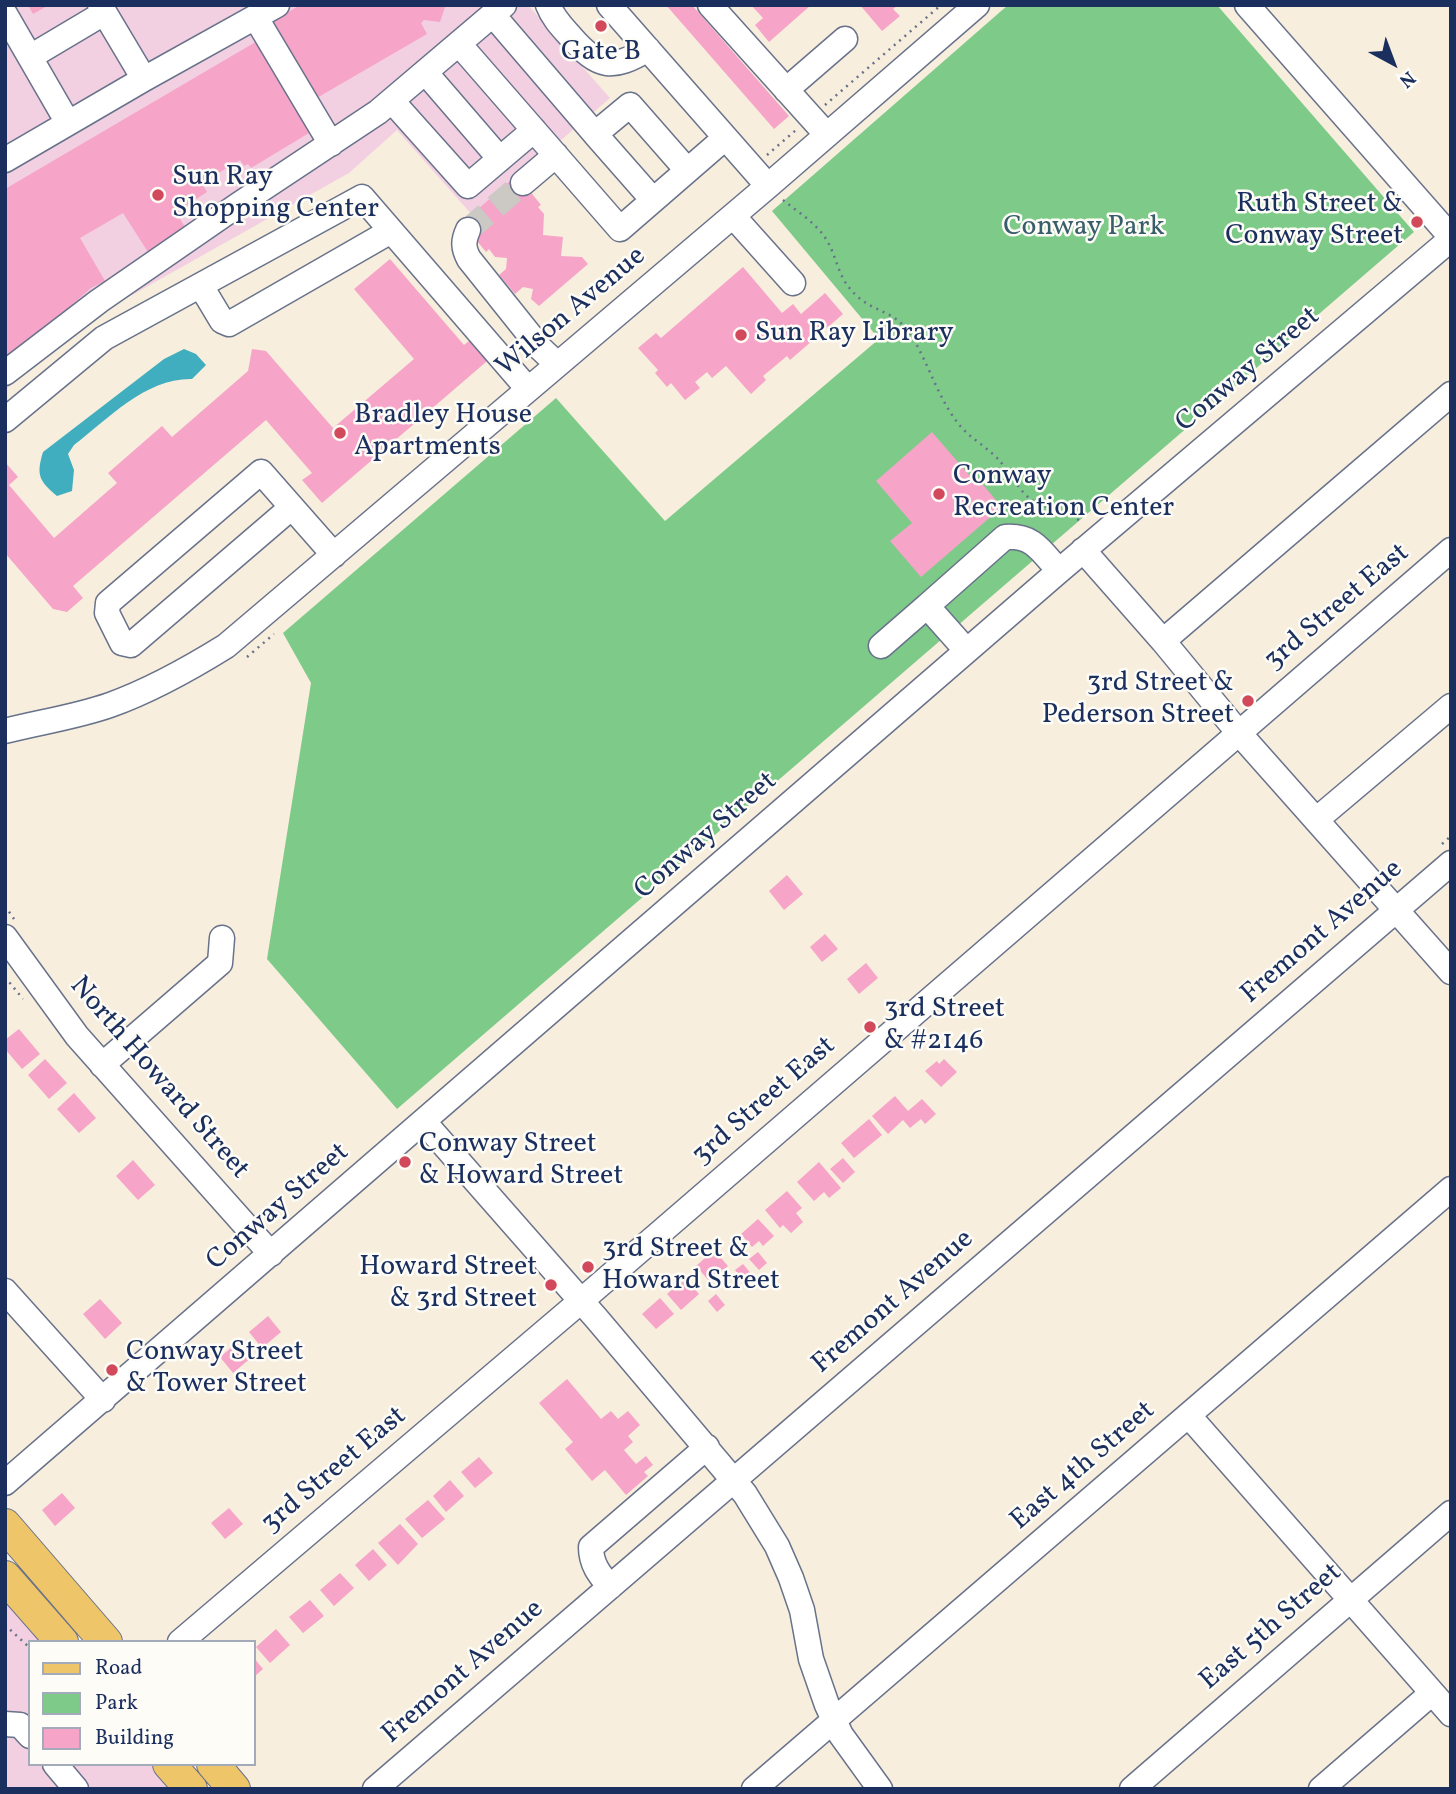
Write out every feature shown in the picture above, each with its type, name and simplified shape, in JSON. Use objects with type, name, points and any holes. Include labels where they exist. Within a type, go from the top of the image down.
[{"type":"main road","points":[[5,1525],[104,1640]]},
{"type":"main road","points":[[5,1577],[60,1640]]},
{"type":"main road","points":[[5,1608],[52,1640]]},
{"type":"main road","points":[[171,1766],[191,1789]]},
{"type":"main road","points":[[215,1766],[234,1789]]},
{"type":"street","points":[[548,5],[555,19],[593,60],[602,63],[623,62],[648,49]]},
{"type":"street","points":[[609,5],[768,186]]},
{"type":"street","points":[[710,5],[819,126]]},
{"type":"street","name":"Wilson Avenue","points":[[5,731],[110,705],[149,690],[226,646],[768,186],[819,126],[977,5]]},
{"type":"street","points":[[1247,5],[1451,238]]},
{"type":"street","points":[[30,57],[102,9],[144,79]]},
{"type":"street","points":[[5,373],[110,294],[392,101],[498,10],[595,134],[653,200]]},
{"type":"street","points":[[5,160],[266,11],[331,144]]},
{"type":"street","points":[[5,14],[68,123]]},
{"type":"street","points":[[786,90],[845,39]]},
{"type":"street","points":[[458,44],[620,229],[725,138]]},
{"type":"street","points":[[425,72],[500,159]]},
{"type":"street","points":[[392,101],[468,186],[534,130]]},
{"type":"street","points":[[595,134],[630,105],[687,170]]},
{"type":"street","points":[[523,183],[556,155]]},
{"type":"street","points":[[5,420],[104,338],[362,197],[528,389]]},
{"type":"street","points":[[733,216],[793,284]]},
{"type":"street","points":[[468,230],[464,239],[464,250],[469,259],[541,349],[557,364]]},
{"type":"street","points":[[201,285],[222,321],[229,324],[391,231]]},
{"type":"street","name":"Conway Street","points":[[5,1483],[966,650],[1451,238]]},
{"type":"street","points":[[1163,641],[1451,394]]},
{"type":"street","points":[[292,507],[131,645],[122,643],[107,613],[108,603],[261,472],[292,507],[334,555]]},
{"type":"street","points":[[881,646],[1005,537],[1021,536],[1033,542],[1059,570]]},
{"type":"street","points":[[1083,550],[1238,732],[1451,972]]},
{"type":"street","name":"3rd Street East","points":[[182,1640],[581,1301],[1451,550]]},
{"type":"street","points":[[927,606],[966,650]]},
{"type":"street","points":[[1317,820],[1451,706]]},
{"type":"street","name":"Fremont Avenue","points":[[375,1789],[1451,863]]},
{"type":"street","name":"North Howard Street","points":[[5,937],[76,1036],[271,1254]]},
{"type":"street","points":[[102,1065],[220,963],[222,938]]},
{"type":"street","points":[[424,1122],[707,1447],[734,1479],[758,1514],[791,1578],[802,1610],[811,1659],[833,1720],[880,1789]]},
{"type":"street","name":"East 4th Street","points":[[754,1789],[1451,1189]]},
{"type":"street","points":[[5,1291],[103,1400]]},
{"type":"street","points":[[1189,1416],[1451,1714]]},
{"type":"street","points":[[610,1587],[597,1571],[591,1556],[591,1546],[707,1447]]},
{"type":"street","name":"East 5th Street","points":[[1132,1789],[1451,1513]]},
{"type":"street","points":[[1321,1789],[1432,1693]]},
{"type":"street","points":[[5,1724],[20,1725],[28,1734]]},
{"type":"street","points":[[57,1766],[76,1789]]},
{"type":"path","points":[[765,158],[819,126],[941,5]]},
{"type":"path","points":[[768,186],[818,228],[828,241],[846,285],[859,298],[895,317],[909,333],[947,410],[964,430],[998,459],[1030,499],[1073,515],[1081,523]]},
{"type":"path","points":[[5,1625],[28,1646]]},
{"type":"shaded area","name":"Sun Ray Shopping Center","points":[[5,5],[528,5],[610,98],[473,216],[397,130],[349,173],[100,313],[5,390]]},
{"type":"shaded area","points":[[5,1595],[44,1640],[28,1640],[28,1766],[156,1766],[175,1789],[5,1789]]},
{"type":"green space","name":"Conway Park","points":[[1008,5],[1217,5],[1414,232],[397,1109],[267,959],[311,683],[283,633],[556,398],[665,521],[879,339],[772,211]]},
{"type":"water","points":[[184,349],[196,354],[206,365],[192,379],[175,380],[144,392],[101,423],[74,445],[68,454],[74,470],[72,491],[57,496],[51,491],[41,477],[43,452],[164,359]]},
{"type":"building","points":[[28,5],[49,5],[33,14]]},
{"type":"building","points":[[300,5],[445,7],[440,22],[424,20],[421,23],[427,34],[315,99],[270,23]]},
{"type":"building","points":[[666,5],[692,5],[789,116],[774,129]]},
{"type":"building","points":[[751,5],[811,5],[769,42],[755,25],[763,18]]},
{"type":"building","points":[[860,5],[898,5],[893,9],[900,16],[882,31]]},
{"type":"building","points":[[259,40],[314,130],[251,168],[248,164],[244,166],[240,160],[202,183],[207,192],[176,212],[186,229],[148,252],[123,213],[80,238],[105,281],[91,288],[66,310],[69,319],[59,327],[53,320],[5,357],[5,189]]},
{"type":"building","points":[[517,175],[541,205],[538,207],[544,214],[543,235],[563,237],[561,256],[582,257],[588,264],[539,306],[531,299],[533,289],[523,287],[515,294],[499,275],[506,269],[507,258],[495,257],[489,249],[486,252],[462,223]]},
{"type":"building","name":"Bradley House Apartments","points":[[390,259],[464,345],[475,336],[493,356],[322,503],[302,480],[312,473],[266,420],[73,586],[83,598],[67,612],[53,609],[5,553],[5,462],[18,477],[9,485],[54,538],[117,483],[108,473],[162,426],[172,437],[248,371],[252,349],[266,351],[333,428],[414,359],[354,289]]},
{"type":"building","name":"Sun Ray Library","points":[[743,267],[782,313],[793,304],[801,314],[825,293],[843,314],[790,360],[787,356],[763,376],[766,380],[751,394],[726,366],[712,378],[707,372],[695,382],[700,388],[685,400],[671,383],[667,387],[655,373],[658,370],[638,348],[656,333],[661,338]]},
{"type":"building","name":"Conway Recreation Center","points":[[932,432],[969,475],[972,472],[1002,507],[921,577],[890,541],[912,523],[876,481]]},
{"type":"building","points":[[787,875],[803,894],[784,910],[769,891]]},
{"type":"building","points":[[825,934],[838,949],[822,962],[810,947]]},
{"type":"building","points":[[866,963],[878,978],[859,994],[847,979]]},
{"type":"building","points":[[19,1029],[40,1054],[22,1069],[5,1049],[5,1040]]},
{"type":"building","points":[[45,1059],[67,1083],[49,1099],[28,1075]]},
{"type":"building","points":[[944,1059],[957,1072],[941,1087],[925,1071]]},
{"type":"building","points":[[74,1093],[96,1118],[79,1133],[57,1109]]},
{"type":"building","points":[[895,1096],[908,1111],[922,1099],[936,1114],[925,1124],[921,1119],[910,1128],[903,1120],[888,1134],[872,1116]]},
{"type":"building","points":[[869,1119],[882,1135],[854,1158],[841,1143]]},
{"type":"building","points":[[843,1158],[855,1172],[843,1183],[830,1169]]},
{"type":"building","points":[[133,1160],[155,1185],[138,1200],[116,1176]]},
{"type":"building","points":[[819,1162],[841,1188],[829,1198],[824,1192],[814,1201],[797,1182]]},
{"type":"building","points":[[787,1191],[802,1208],[796,1213],[803,1222],[791,1233],[783,1225],[780,1228],[765,1210]]},
{"type":"building","points":[[758,1219],[774,1236],[763,1246],[759,1241],[752,1247],[741,1234]]},
{"type":"building","points":[[714,1250],[728,1266],[710,1282],[696,1266]]},
{"type":"building","points":[[758,1252],[767,1263],[759,1270],[749,1259]]},
{"type":"building","points":[[743,1264],[752,1275],[744,1282],[735,1270]]},
{"type":"building","points":[[685,1278],[699,1294],[681,1310],[667,1294]]},
{"type":"building","points":[[716,1294],[725,1305],[717,1312],[708,1301]]},
{"type":"building","points":[[660,1298],[674,1314],[656,1329],[642,1314]]},
{"type":"building","points":[[100,1299],[122,1323],[105,1339],[83,1314]]},
{"type":"building","points":[[268,1316],[281,1332],[262,1348],[249,1332]]},
{"type":"building","points":[[239,1341],[252,1357],[233,1373],[220,1357]]},
{"type":"building","points":[[567,1379],[601,1419],[611,1411],[618,1419],[628,1411],[640,1425],[628,1436],[633,1442],[624,1450],[636,1464],[646,1456],[653,1465],[644,1472],[648,1476],[626,1495],[605,1470],[592,1481],[565,1449],[573,1442],[539,1403]]},
{"type":"building","points":[[479,1457],[493,1473],[475,1488],[461,1472]]},
{"type":"building","points":[[450,1480],[464,1496],[446,1512],[433,1496]]},
{"type":"building","points":[[62,1493],[75,1508],[55,1526],[42,1510]]},
{"type":"building","points":[[428,1500],[445,1519],[422,1538],[405,1519]]},
{"type":"building","points":[[229,1508],[243,1524],[225,1539],[211,1523]]},
{"type":"building","points":[[400,1524],[418,1544],[398,1565],[378,1543]]},
{"type":"building","points":[[373,1549],[387,1565],[369,1581],[355,1565]]},
{"type":"building","points":[[340,1573],[354,1588],[334,1606],[320,1590]]},
{"type":"building","points":[[310,1600],[324,1616],[303,1633],[289,1617]]},
{"type":"building","points":[[276,1629],[290,1645],[270,1663],[256,1647]]},
{"type":"building","points":[[256,1660],[263,1669],[256,1675]]},
{"type":"tunnel","points":[[468,230],[523,183]]},
{"type":"place","name":"Gate B","points":[[601,26]]},
{"type":"place","name":"Sun Ray Shopping Center","points":[[158,195]]},
{"type":"place","name":"Ruth Street & Conway Street","points":[[1417,222]]},
{"type":"place","name":"Sun Ray Library","points":[[741,335]]},
{"type":"place","name":"Bradley House Apartments","points":[[340,433]]},
{"type":"place","name":"Conway Recreation Center","points":[[939,494]]},
{"type":"place","name":"3rd Street & Pederson Street","points":[[1248,701]]},
{"type":"place","name":"3rd Street & #2146","points":[[870,1027]]},
{"type":"place","name":"Conway Street & Howard Street","points":[[405,1162]]},
{"type":"place","name":"3rd Street & Howard Street","points":[[588,1267]]},
{"type":"place","name":"Howard Street & 3rd Street","points":[[551,1285]]},
{"type":"place","name":"Conway Street & Tower Street","points":[[112,1370]]}]
